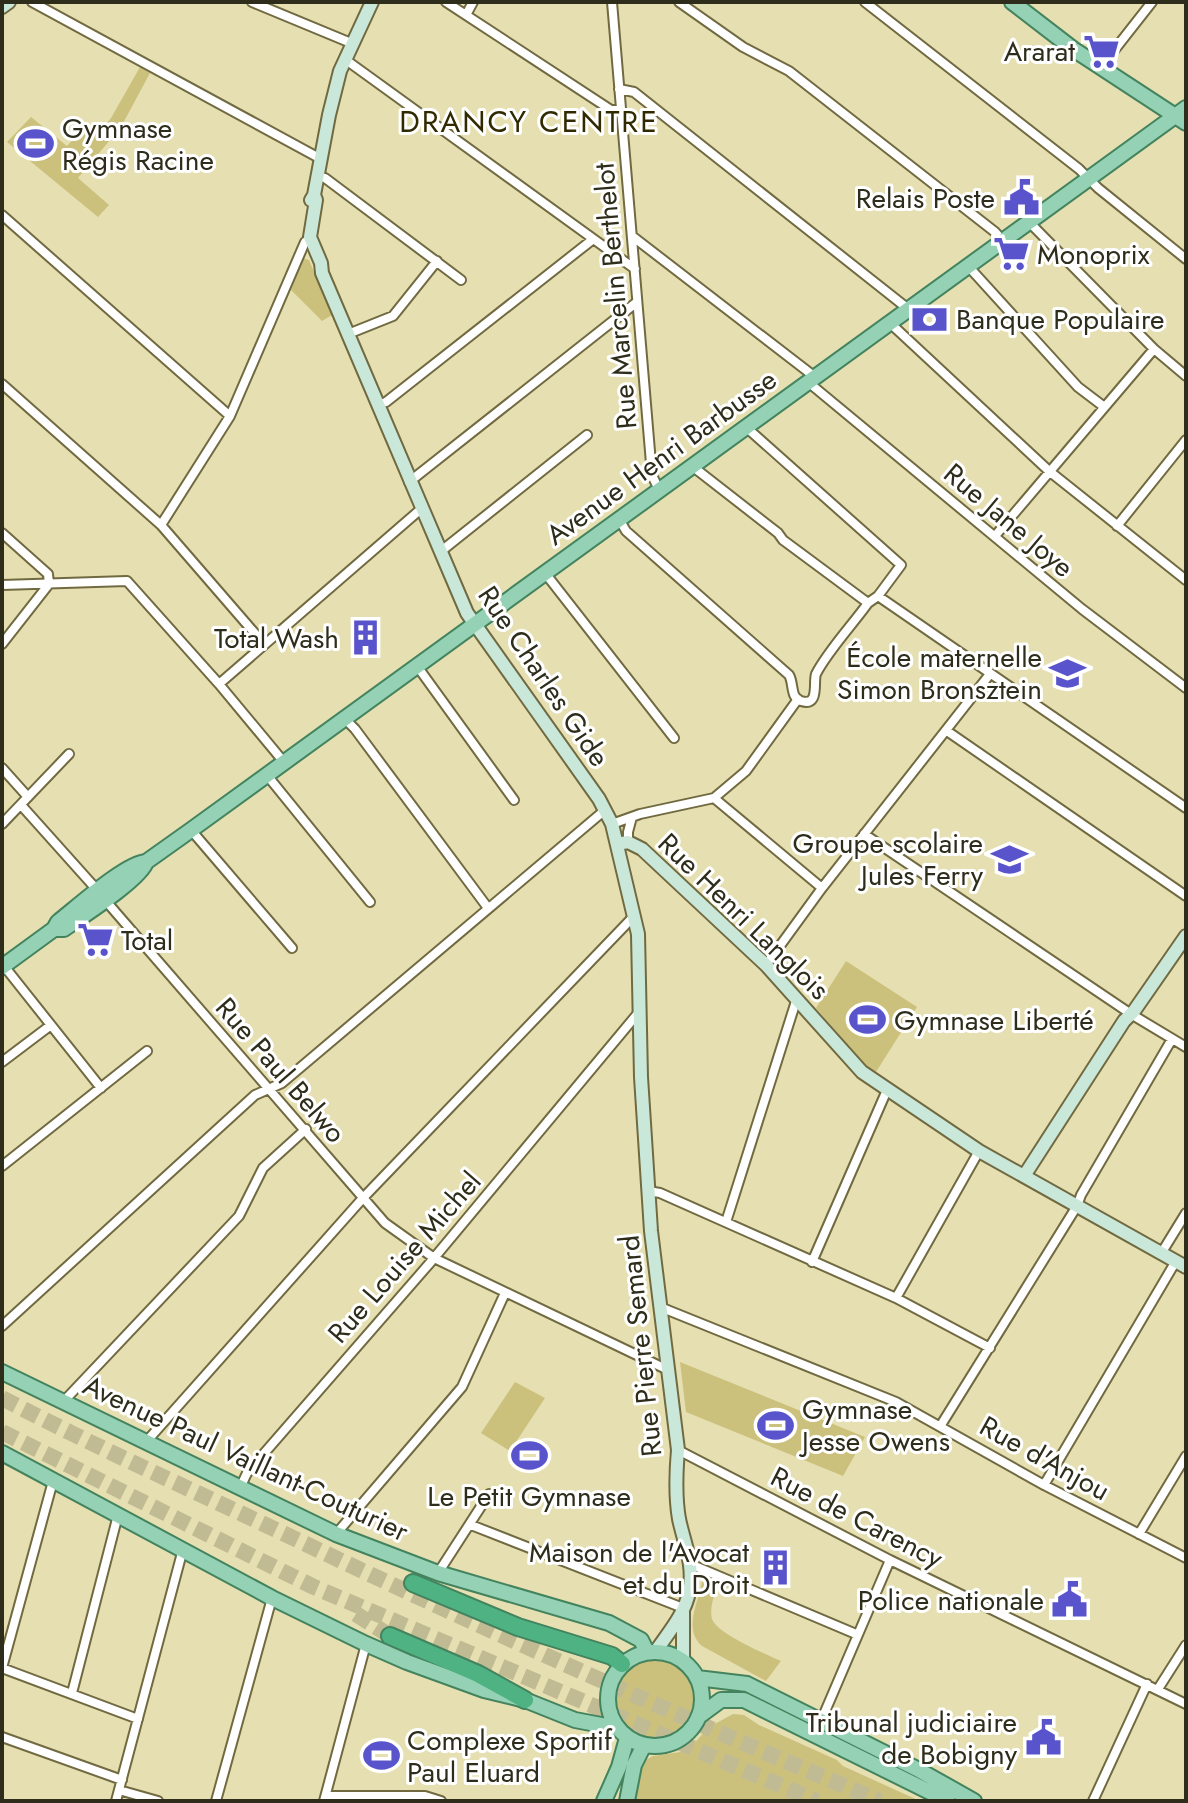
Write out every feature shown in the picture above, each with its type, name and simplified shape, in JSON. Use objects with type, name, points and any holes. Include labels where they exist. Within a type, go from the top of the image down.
[{"type":"highway","points":[[413,1583],[518,1627],[612,1656],[622,1664]]},
{"type":"highway","points":[[390,1636],[478,1674],[525,1700]]},
{"type":"main road","points":[[1012,2],[1046,30],[1150,100],[1183,115]]},
{"type":"main road","name":"Avenue Henri Barbusse","points":[[3,967],[54,929],[58,922],[101,895],[137,863],[146,862],[191,830],[747,428],[907,308],[1183,115]]},
{"type":"main road","name":"Avenue Paul Vaillant-Couturier","points":[[2,1372],[336,1534],[438,1573],[609,1623],[641,1640],[652,1652]]},
{"type":"main road","points":[[2,1453],[272,1598],[407,1662],[484,1690],[525,1700],[575,1720],[622,1733],[644,1745],[670,1743],[682,1737],[698,1717],[721,1700],[744,1700],[948,1801]]},
{"type":"main road","points":[[604,1801],[619,1767],[622,1733],[608,1702],[609,1688],[622,1664],[634,1656],[652,1652],[671,1655],[683,1661],[697,1678],[702,1696],[698,1717]]},
{"type":"main road","points":[[697,1678],[747,1684],[974,1801]]},
{"type":"main road","points":[[627,1801],[634,1765],[644,1745]]},
{"type":"street","points":[[2,7],[9,2]]},
{"type":"street","points":[[32,2],[321,159]]},
{"type":"street","points":[[252,2],[351,43]]},
{"type":"street","points":[[161,525],[230,416],[308,239],[305,227],[340,71],[372,2]]},
{"type":"street","points":[[446,2],[611,110],[621,110]]},
{"type":"street","points":[[466,15],[473,2]]},
{"type":"street","name":"Rue Marcelin Berthelot","points":[[612,2],[652,475],[659,490]]},
{"type":"street","points":[[679,2],[743,47],[789,71],[983,222],[1003,241]]},
{"type":"street","points":[[691,11],[698,2]]},
{"type":"street","points":[[865,2],[1186,259]]},
{"type":"street","points":[[1101,67],[1152,2]]},
{"type":"street","points":[[346,60],[635,269]]},
{"type":"street","points":[[619,89],[634,92],[907,308]]},
{"type":"street","points":[[318,176],[325,178],[461,280]]},
{"type":"street","points":[[2,215],[230,416]]},
{"type":"street","points":[[1029,222],[1154,349],[1186,376]]},
{"type":"street","name":"Rue Jane Joye","points":[[632,236],[812,380],[1082,609],[1186,688]]},
{"type":"street","name":"Rue Charles Gide","points":[[308,239],[315,265],[322,273],[380,404],[409,482],[466,610],[605,810],[623,843],[640,956],[641,1077]]},
{"type":"street","points":[[380,404],[592,240]]},
{"type":"street","points":[[348,334],[393,316],[437,261]]},
{"type":"street","points":[[968,266],[1078,387],[1103,406]]},
{"type":"street","points":[[409,482],[637,302]]},
{"type":"street","points":[[890,323],[1049,471],[1186,580]]},
{"type":"street","points":[[995,536],[1154,349]]},
{"type":"street","points":[[2,384],[161,525],[264,644]]},
{"type":"street","points":[[747,428],[901,565],[878,596],[868,603],[816,675],[816,694],[811,699],[798,699]]},
{"type":"street","points":[[440,552],[587,435]]},
{"type":"street","points":[[1117,526],[1186,440]]},
{"type":"street","points":[[691,466],[868,603]]},
{"type":"street","points":[[219,684],[421,509]]},
{"type":"street","points":[[619,519],[626,531],[789,675],[798,699]]},
{"type":"street","points":[[2,533],[48,574],[49,584],[2,644]]},
{"type":"street","points":[[545,573],[674,738]]},
{"type":"street","points":[[2,585],[127,581],[283,761]]},
{"type":"street","points":[[878,596],[1186,808]]},
{"type":"street","points":[[417,666],[514,800]]},
{"type":"street","points":[[766,965],[822,888],[990,674]]},
{"type":"street","points":[[612,824],[714,798],[746,771],[798,699]]},
{"type":"street","points":[[344,718],[488,908]]},
{"type":"street","points":[[947,731],[1186,896]]},
{"type":"street","points":[[2,824],[69,754]]},
{"type":"street","name":"Rue Paul Belwo","points":[[2,768],[24,801],[101,895],[385,1223],[434,1258],[669,1371]]},
{"type":"street","points":[[266,774],[370,902]]},
{"type":"street","points":[[714,798],[822,888]]},
{"type":"street","points":[[2,1326],[255,1095],[282,1083],[605,810]]},
{"type":"street","points":[[623,843],[632,817]]},
{"type":"street","points":[[191,830],[292,948]]},
{"type":"street","points":[[864,834],[1131,1014],[1186,1047]]},
{"type":"street","name":"Rue Henri Langlois","points":[[623,843],[642,849],[766,965],[862,1072],[979,1151],[1181,1264]]},
{"type":"street","points":[[146,1442],[363,1198],[635,915]]},
{"type":"street","points":[[1024,1176],[1124,1021],[1186,936]]},
{"type":"street","points":[[3,967],[101,1088]]},
{"type":"street","points":[[726,1222],[797,998]]},
{"type":"street","name":"Rue Louise Michel","points":[[239,1489],[247,1473],[434,1258],[640,1011]]},
{"type":"street","points":[[2,1062],[51,1025]]},
{"type":"street","points":[[941,1425],[1077,1206],[1172,1039]]},
{"type":"street","points":[[2,1166],[147,1051]]},
{"type":"street","name":"Rue Pierre Semard","points":[[641,1077],[648,1191],[678,1450],[679,1518],[690,1564],[689,1593],[683,1608],[652,1652]]},
{"type":"street","points":[[812,1262],[887,1090]]},
{"type":"street","points":[[63,1402],[239,1216],[263,1168],[306,1129]]},
{"type":"street","points":[[896,1298],[979,1151]]},
{"type":"street","points":[[648,1191],[660,1193],[896,1298],[990,1348]]},
{"type":"street","points":[[1162,1252],[1186,1213]]},
{"type":"street","points":[[1044,1485],[1181,1264]]},
{"type":"street","points":[[336,1534],[462,1387],[505,1293]]},
{"type":"street","name":"Rue d'Anjou","points":[[660,1307],[896,1402],[1044,1485],[1186,1558]]},
{"type":"street","name":"Rue de Carency","points":[[678,1450],[890,1560],[1186,1704]]},
{"type":"street","points":[[1139,1534],[1186,1456]]},
{"type":"street","points":[[53,1481],[2,1668],[138,1719]]},
{"type":"street","points":[[438,1573],[489,1494]]},
{"type":"street","points":[[72,1693],[118,1515]]},
{"type":"street","points":[[471,1525],[683,1608]]},
{"type":"street","points":[[116,1801],[183,1548]]},
{"type":"street","points":[[821,1721],[890,1560]]},
{"type":"street","points":[[690,1564],[856,1634]]},
{"type":"street","points":[[216,1801],[272,1598]]},
{"type":"street","name":"Rue Pierre Semard","points":[[683,1608],[683,1661]]},
{"type":"street","points":[[366,1644],[325,1798],[425,1796],[441,1801]]},
{"type":"street","points":[[1158,1689],[1186,1645]]},
{"type":"street","points":[[1093,1801],[1147,1684]]},
{"type":"street","points":[[2,1737],[158,1801]]},
{"type":"street","points":[[948,1801],[953,1797],[963,1801]]},
{"type":"shaded area","name":"Gymnase Régis Racine","points":[[140,67],[150,73],[121,127],[78,178],[109,205],[98,217],[7,142],[31,117],[67,146],[77,135],[100,132]]},
{"type":"shaded area","points":[[303,258],[309,260],[332,315],[322,321],[291,290]]},
{"type":"shaded area","name":"Gymnase Liberté","points":[[846,961],[917,1007],[876,1072],[866,1066],[816,1008]]},
{"type":"shaded area","name":"Gymnase Jesse Owens","points":[[680,1362],[865,1437],[843,1476],[686,1412]]},
{"type":"shaded area","points":[[515,1382],[545,1398],[510,1451],[481,1433]]},
{"type":"shaded area","points":[[707,1577],[718,1582],[711,1610],[716,1625],[743,1643],[781,1661],[766,1681],[702,1646],[696,1639],[693,1616],[702,1582]]},
{"type":"shaded area","points":[[654,1658],[669,1661],[682,1670],[691,1683],[694,1698],[691,1713],[682,1726],[669,1735],[654,1738],[639,1735],[626,1726],[617,1713],[614,1698],[617,1683],[626,1670],[639,1661]]},
{"type":"shaded area","points":[[733,1714],[744,1715],[920,1801],[633,1801],[642,1762],[653,1756],[687,1751],[709,1727]]},
{"type":"tunnel","points":[[2,1398],[68,1432],[497,1633],[880,1801]]},
{"type":"tunnel","points":[[2,1432],[314,1587],[817,1801]]},
{"type":"tunnel","points":[[356,1614],[390,1636]]},
{"type":"place","name":"Ararat","points":[[1101,51]]},
{"type":"place","name":"Gymnase Régis Racine","points":[[36,144]]},
{"type":"place","name":"Relais Poste","points":[[1021,198]]},
{"type":"place","name":"Monoprix","points":[[1011,254]]},
{"type":"place","name":"Banque Populaire","points":[[930,319]]},
{"type":"place","name":"Total Wash","points":[[365,638]]},
{"type":"place","name":"École maternelle Simon Bronsztein","points":[[1068,673]]},
{"type":"place","name":"Groupe scolaire Jules Ferry","points":[[1009,859]]},
{"type":"place","name":"Total","points":[[95,940]]},
{"type":"place","name":"Gymnase Liberté","points":[[868,1020]]},
{"type":"place","name":"Gymnase Jesse Owens","points":[[776,1425]]},
{"type":"place","name":"Le Petit Gymnase","points":[[529,1456]]},
{"type":"place","name":"Maison de l'Avocat et du Droit","points":[[775,1568]]},
{"type":"place","name":"Police nationale","points":[[1070,1600]]},
{"type":"place","name":"Tribunal judiciaire de Bobigny","points":[[1043,1738]]},
{"type":"place","name":"Complexe Sportif Paul Eluard","points":[[381,1756]]},
{"type":"district","name":"DRANCY CENTRE","points":[[529,122]]}]
